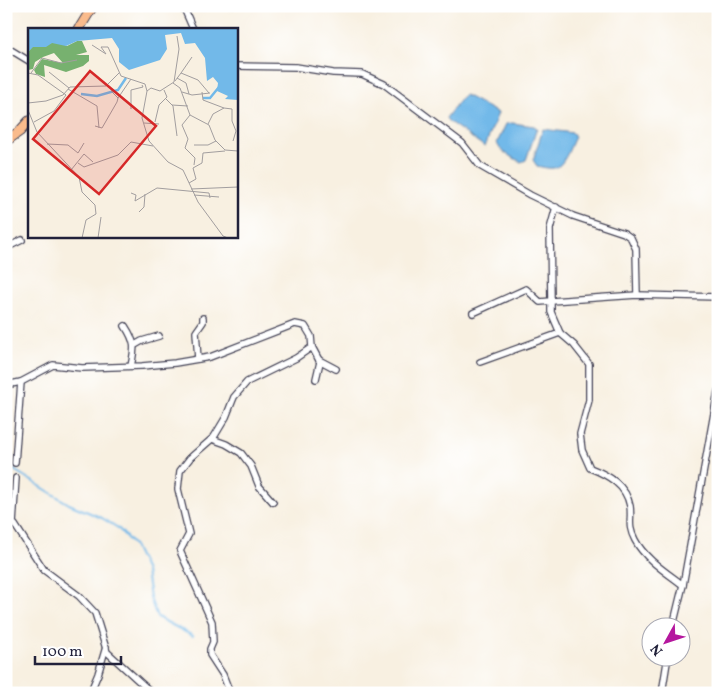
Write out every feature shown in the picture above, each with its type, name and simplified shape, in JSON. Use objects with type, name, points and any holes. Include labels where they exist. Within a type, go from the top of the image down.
[{"type":"main road","points":[[80,28],[93,6]]},
{"type":"main road","points":[[6,141],[20,131],[28,122]]},
{"type":"street","points":[[183,6],[193,28]]},
{"type":"street","points":[[6,47],[28,59]]},
{"type":"street","points":[[238,66],[296,67],[333,73],[362,74],[384,84],[462,143],[480,166],[530,195],[573,216],[624,233],[631,238],[636,249],[637,295]]},
{"type":"street","points":[[556,207],[550,229],[551,312],[560,333],[589,364],[589,400],[580,434],[582,450],[590,468],[608,476],[624,490],[630,507],[629,528],[642,551],[683,585]]},
{"type":"street","points":[[6,248],[22,240]]},
{"type":"street","points":[[473,313],[526,289],[540,302],[637,295],[718,297]]},
{"type":"street","points":[[198,359],[196,332],[203,322],[203,318]]},
{"type":"street","points":[[6,386],[21,382],[53,365],[82,368],[131,366],[175,363],[210,357],[296,324],[305,326],[311,336],[312,347],[320,362],[316,379]]},
{"type":"street","points":[[126,326],[135,345],[131,366]]},
{"type":"street","points":[[480,362],[560,333]]},
{"type":"street","points":[[135,345],[159,336]]},
{"type":"street","points":[[230,693],[223,675],[210,655],[213,642],[212,622],[180,551],[189,534],[178,489],[180,471],[190,458],[212,439],[226,417],[234,397],[247,382],[296,358],[312,347]]},
{"type":"street","points":[[319,360],[336,369]]},
{"type":"street","points":[[15,463],[21,382]]},
{"type":"street","points":[[675,616],[683,585],[718,391]]},
{"type":"street","points":[[212,439],[242,453],[251,466],[259,486],[273,502]]},
{"type":"street","points":[[13,524],[16,478]]},
{"type":"street","points":[[6,518],[13,524],[44,570],[79,596],[94,614],[107,652],[152,693]]},
{"type":"street","points":[[91,693],[106,647]]},
{"type":"street","points":[[662,693],[666,666]]},
{"type":"water","points":[[465,95],[498,113],[485,147],[446,118]]},
{"type":"water","points":[[512,123],[537,128],[526,160],[521,162],[504,152],[497,143],[506,124]]},
{"type":"water","points":[[543,129],[573,133],[575,137],[564,160],[554,168],[537,166],[533,160]]},
{"type":"waterway","points":[[6,465],[69,504],[102,518],[118,528],[134,546],[146,571],[150,598],[157,617],[193,636]]}]
